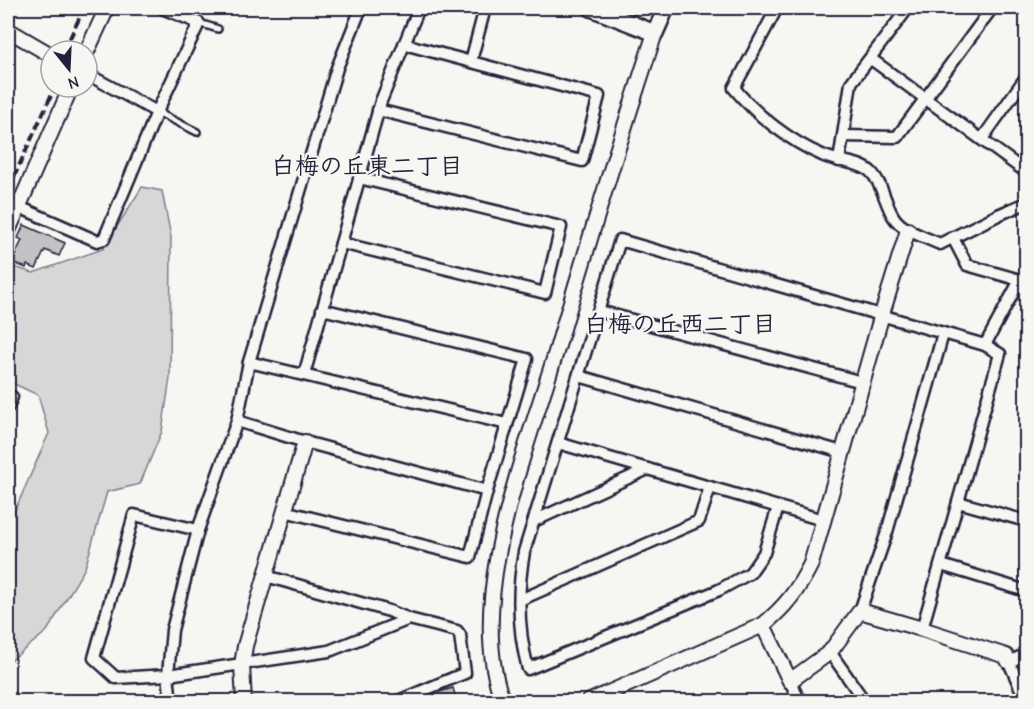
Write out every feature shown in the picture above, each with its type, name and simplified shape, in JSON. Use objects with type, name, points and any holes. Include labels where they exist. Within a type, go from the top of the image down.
[{"type":"main road","points":[[591,8],[655,33],[666,8]]},
{"type":"street","points":[[93,39],[107,8]]},
{"type":"street","points":[[19,207],[97,241],[104,239],[157,112],[199,23],[162,8]]},
{"type":"street","points":[[171,702],[168,675],[172,630],[198,531],[237,421],[249,362],[337,68],[361,8]]},
{"type":"street","points":[[304,375],[378,110],[419,8]]},
{"type":"street","points":[[471,61],[484,8]]},
{"type":"street","points":[[777,8],[734,88],[747,104],[796,141],[822,156],[863,167],[871,172],[894,218],[908,230],[940,244],[1026,203]]},
{"type":"street","points":[[839,161],[851,83],[908,8]]},
{"type":"street","points":[[843,136],[897,137],[992,8]]},
{"type":"street","points":[[8,30],[39,47]]},
{"type":"street","points":[[503,702],[490,646],[491,607],[499,545],[584,257],[655,33]]},
{"type":"street","points":[[378,110],[582,161],[599,96],[404,44]]},
{"type":"street","points":[[871,59],[1026,172]]},
{"type":"street","points":[[982,139],[1026,77]]},
{"type":"street","points":[[99,81],[157,112]]},
{"type":"street","points":[[8,231],[65,99]]},
{"type":"street","points":[[341,243],[545,293],[561,227],[359,178]]},
{"type":"street","points":[[588,702],[763,625],[781,610],[798,589],[811,564],[908,230]]},
{"type":"street","points":[[953,237],[967,265],[1020,280],[985,345]]},
{"type":"street","points":[[778,507],[764,553],[750,573],[719,590],[528,669],[522,646],[520,600],[520,578],[524,552],[620,240],[882,314],[985,345],[1000,354],[922,628]]},
{"type":"street","points":[[284,511],[470,557],[487,491],[527,359],[322,309]]},
{"type":"street","points":[[599,311],[862,382]]},
{"type":"street","points":[[790,681],[830,652],[860,611],[886,532],[943,334]]},
{"type":"street","points":[[249,362],[507,424]]},
{"type":"street","points":[[579,376],[842,452]]},
{"type":"street","points":[[8,395],[12,397],[8,407]]},
{"type":"street","points":[[237,421],[305,442],[487,491]]},
{"type":"street","points":[[244,702],[242,665],[245,646],[305,442]]},
{"type":"street","points":[[558,443],[823,520]]},
{"type":"street","points":[[534,520],[648,469]]},
{"type":"street","points":[[520,600],[699,521],[710,487]]},
{"type":"street","points":[[958,502],[1026,521]]},
{"type":"street","points":[[198,531],[134,515],[94,658],[116,678],[168,675],[329,651],[409,619]]},
{"type":"street","points":[[941,565],[1026,591]]},
{"type":"street","points":[[266,576],[457,631],[460,635],[465,672],[396,702]]},
{"type":"street","points":[[860,611],[922,628],[1006,656],[1023,694],[1026,694]]},
{"type":"street","points":[[763,625],[800,702]]},
{"type":"street","points":[[830,652],[865,702]]},
{"type":"street","points":[[1009,662],[1026,654]]},
{"type":"lane","points":[[199,23],[218,29]]},
{"type":"lane","points":[[157,112],[197,132]]},
{"type":"shaded area","points":[[142,187],[162,191],[171,237],[170,378],[162,431],[140,484],[107,492],[85,568],[47,631],[8,663],[8,526],[49,433],[38,395],[8,381],[8,265],[33,273],[103,249]]},
{"type":"building","points":[[24,225],[65,243],[59,256],[45,250],[36,269],[27,265],[26,268],[12,262],[22,240],[18,238]]},
{"type":"building","points":[[453,688],[457,702],[439,702],[436,693]]},
{"type":"railway","points":[[70,39],[84,8]]},
{"type":"railway","points":[[8,190],[50,99]]},
{"type":"district","name":"白梅の丘東二丁目","points":[[367,166]]},
{"type":"district","name":"白梅の丘西二丁目","points":[[680,324]]}]
